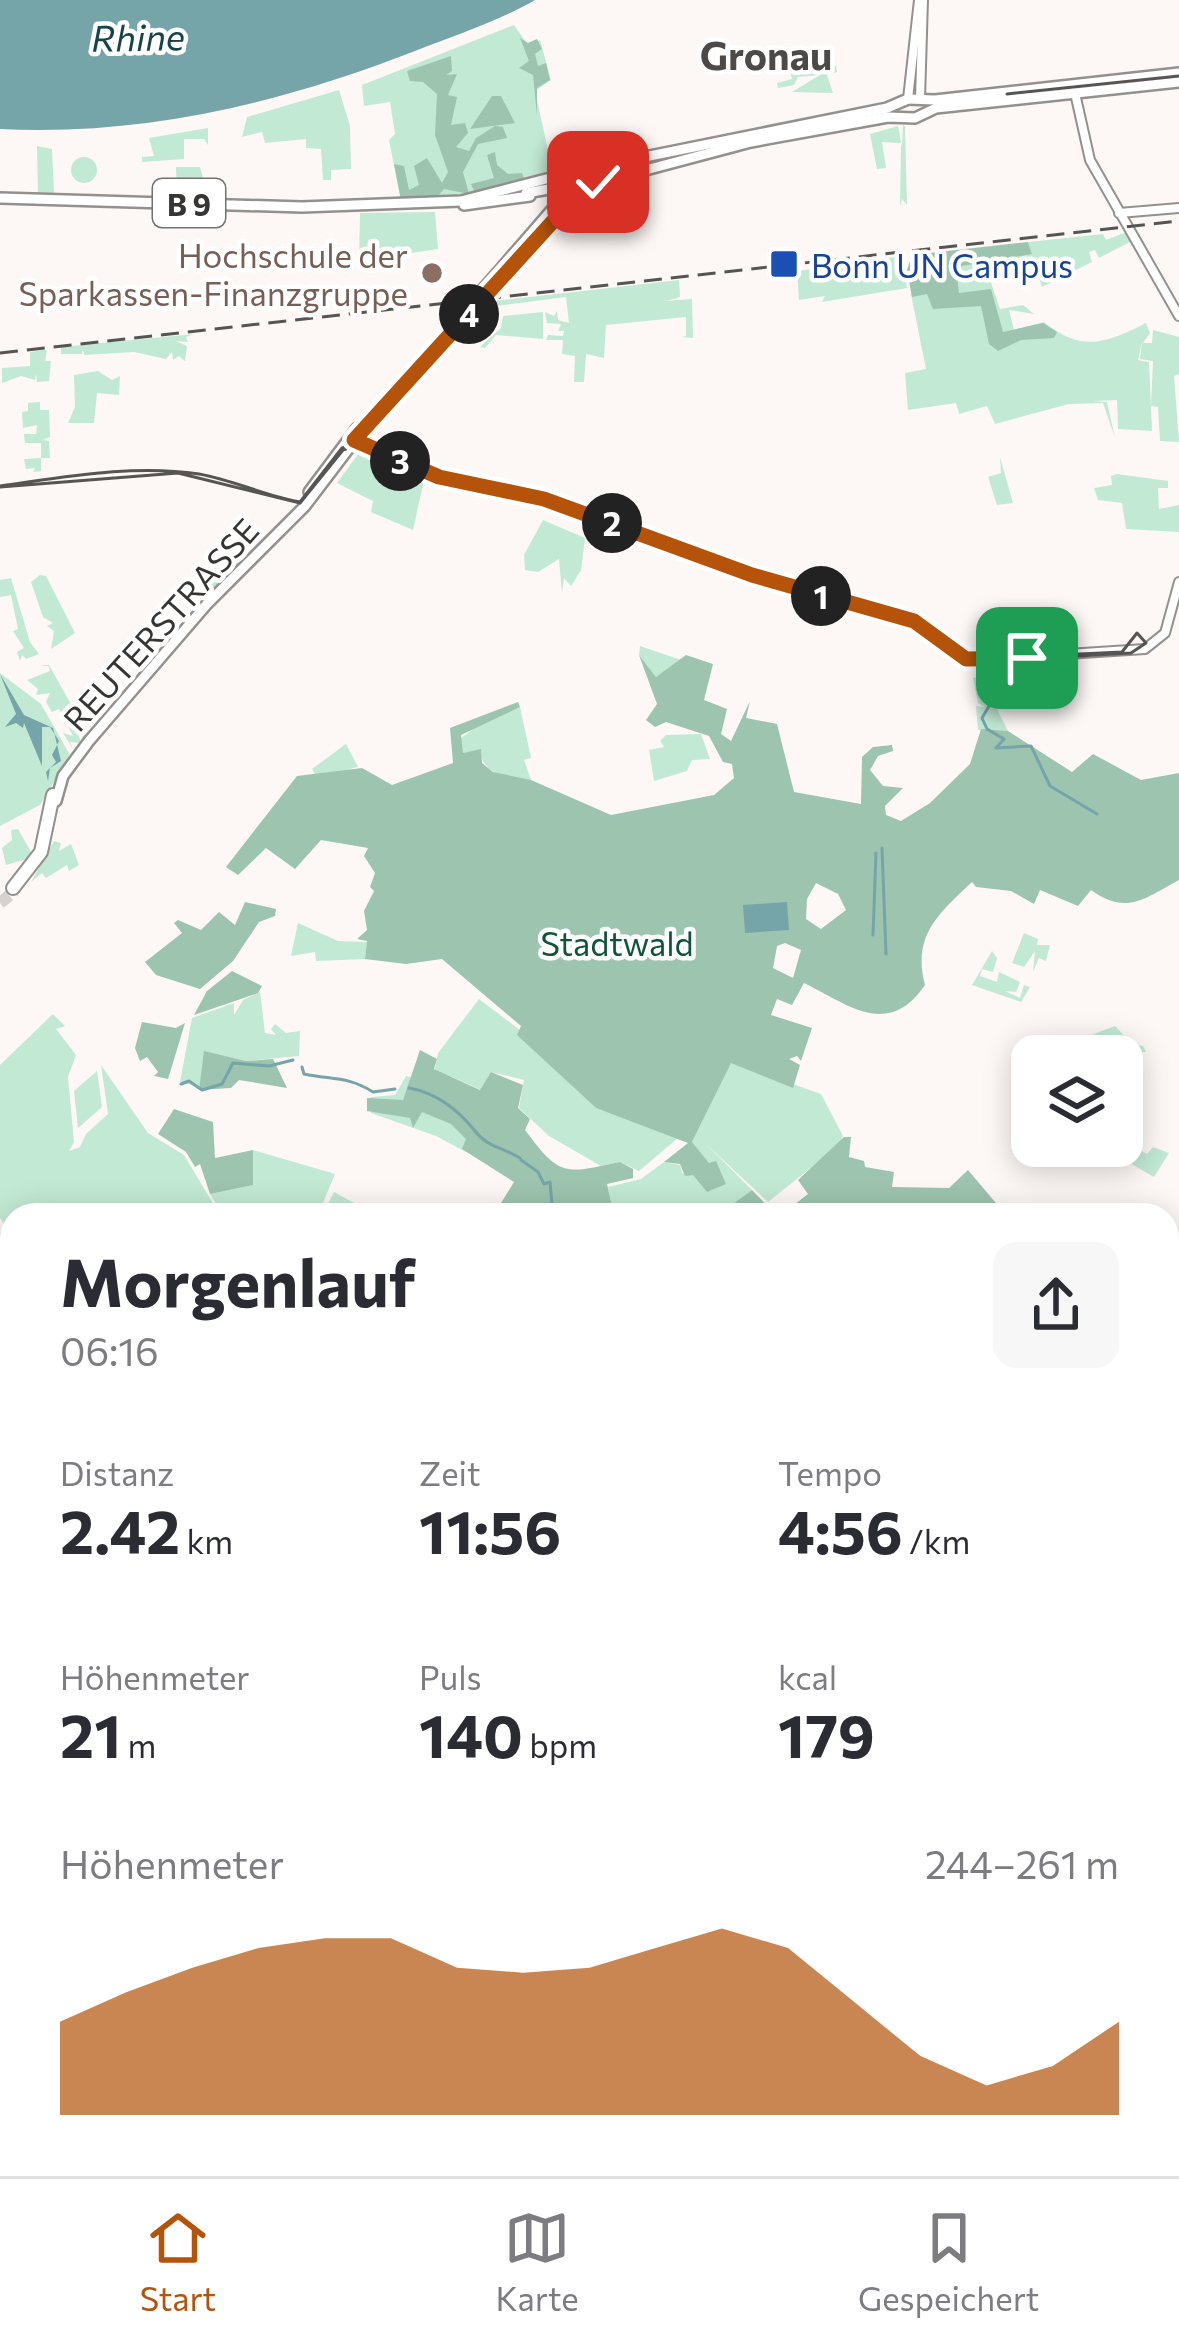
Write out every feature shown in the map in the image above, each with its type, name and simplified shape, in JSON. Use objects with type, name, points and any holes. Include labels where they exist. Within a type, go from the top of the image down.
[{"type":"highway","points":[[53,795],[41,852],[14,889],[44,853],[53,818]]},
{"type":"main road","points":[[919,116],[911,82],[921,0]]},
{"type":"main road","points":[[906,117],[914,99],[921,0]]},
{"type":"main road","points":[[559,192],[592,174],[914,99],[1179,77]]},
{"type":"main road","points":[[752,138],[1179,77]]},
{"type":"main road","points":[[887,108],[911,82]]},
{"type":"main road","points":[[1075,91],[1087,154],[1179,316]]},
{"type":"main road","points":[[592,177],[683,154]]},
{"type":"main road","points":[[559,192],[592,177],[683,154]]},
{"type":"main road","points":[[559,192],[592,177],[683,154]]},
{"type":"main road","name":"B 9","points":[[0,200],[402,205],[559,192]]},
{"type":"main road","name":"B 9","points":[[0,200],[260,210],[459,204],[559,192]]},
{"type":"main road","name":"REUTERSTRASSE","points":[[351,441],[359,425],[537,233],[559,192]]},
{"type":"main road","points":[[1120,213],[1179,208]]},
{"type":"main road","name":"REUTERSTRASSE","points":[[53,795],[60,774],[205,606],[285,525],[412,369]]},
{"type":"main road","points":[[351,441],[446,479],[544,499],[752,575],[914,621],[966,659],[1148,648],[1166,629],[1179,582]]},
{"type":"main road","name":"REUTERSTRASSE","points":[[53,818],[60,781],[74,759]]},
{"type":"green space","points":[[514,25],[528,45],[540,40],[551,80],[535,91],[553,173],[496,191],[390,200],[400,196],[389,140],[395,134],[390,102],[364,106],[362,85]]},
{"type":"green space","points":[[520,38],[528,43],[537,39],[542,49],[535,54],[538,66],[546,63],[550,80],[537,88],[537,116],[533,75],[519,68],[529,61]]},
{"type":"green space","points":[[451,56],[452,71],[446,75],[457,74],[448,95],[457,97],[451,125],[465,123],[468,133],[456,147],[469,151],[476,138],[495,126],[503,127],[507,138],[478,144],[463,172],[469,194],[444,189],[438,196],[401,200],[394,164],[404,166],[409,190],[419,185],[414,166],[427,158],[442,183],[448,172],[435,135],[437,94],[423,82],[410,81],[407,71]]},
{"type":"green space","points":[[811,65],[831,71],[836,65],[837,72],[827,75],[833,93],[792,92],[820,75],[798,77],[794,85],[778,88],[777,83],[792,79],[790,69]]},
{"type":"green space","points":[[339,90],[350,126],[351,169],[331,170],[331,180],[323,180],[321,149],[306,148],[306,139],[265,143],[262,132],[242,137],[247,117]]},
{"type":"green space","points":[[492,96],[501,96],[515,123],[470,129]]},
{"type":"green space","points":[[903,124],[907,205],[902,199],[900,207],[901,143],[882,142],[886,168],[877,169],[870,134],[898,126],[902,148]]},
{"type":"green space","points":[[208,128],[208,145],[204,139],[184,139],[184,159],[142,162],[142,157],[154,156],[149,138]]},
{"type":"green space","points":[[37,146],[52,149],[54,195],[38,196]]},
{"type":"green space","points":[[495,152],[497,165],[508,174],[522,173],[525,182],[475,193],[471,184],[494,178],[487,155]]},
{"type":"green space","points":[[84,157],[97,170],[84,183],[71,170]]},
{"type":"green space","points":[[176,167],[200,167],[208,197],[177,197]]},
{"type":"green space","points":[[435,212],[438,249],[359,261],[360,213]]},
{"type":"green space","points":[[1127,232],[1132,241],[1099,258],[1095,250],[1089,252],[1092,262],[1042,287],[1032,257],[973,272],[974,279],[989,277],[1000,309],[1023,305],[1034,314],[1009,310],[1014,330],[1044,322],[1070,338],[1094,342],[1146,323],[1150,333],[1143,343],[1152,343],[1153,330],[1179,337],[1179,374],[1174,376],[1179,442],[1160,441],[1158,407],[1151,406],[1153,361],[1140,359],[1142,342],[1138,360],[1149,362],[1152,431],[1118,429],[1117,400],[1093,401],[1107,402],[1115,438],[1103,403],[1069,404],[995,424],[987,406],[959,414],[956,403],[908,410],[905,373],[926,369],[911,294],[957,284],[955,267],[1031,253],[1028,242],[1103,234],[1106,240]]},
{"type":"green space","points":[[1028,242],[1032,254],[956,267],[959,293],[991,289],[1003,332],[1043,323],[1057,332],[1054,338],[1021,340],[998,351],[989,344],[981,306],[933,309],[927,294],[912,297],[907,270],[912,255]]},
{"type":"green space","points":[[902,256],[907,288],[822,302],[825,296],[799,300],[797,271]]},
{"type":"green space","points":[[679,280],[680,297],[666,301],[692,299],[693,338],[681,337],[686,336],[686,317],[606,325],[604,358],[586,354],[584,382],[574,382],[575,356],[562,354],[563,340],[546,340],[548,335],[563,336],[564,331],[558,331],[561,324],[547,323],[545,312],[554,316],[557,311],[558,320],[569,323],[566,297],[481,308],[485,302]]},
{"type":"green space","points":[[543,312],[543,339],[496,335],[485,348],[480,347],[501,328],[503,316]]},
{"type":"green space","points":[[194,334],[186,337],[188,342],[176,341],[187,346],[185,361],[179,356],[173,360],[172,352],[166,359],[134,352],[84,355],[83,349],[82,354],[61,354],[61,347]]},
{"type":"green space","points":[[47,350],[49,381],[37,382],[36,374],[35,380],[21,376],[2,383],[2,368],[30,366],[30,352]]},
{"type":"green space","points":[[98,371],[112,380],[120,376],[119,395],[97,393],[94,423],[68,423],[75,407],[74,375]]},
{"type":"green space","points":[[40,402],[40,410],[49,410],[50,437],[43,440],[49,441],[50,458],[41,458],[41,443],[25,443],[24,434],[36,434],[37,425],[23,428],[22,412],[28,411],[28,403]]},
{"type":"green space","points":[[359,453],[425,475],[413,530],[371,512],[373,501],[337,483]]},
{"type":"green space","points":[[1000,457],[1013,503],[997,505],[988,477],[1001,473]]},
{"type":"green space","points":[[41,458],[41,471],[26,469],[24,459]]},
{"type":"green space","points":[[1111,476],[1168,481],[1168,488],[1158,488],[1159,509],[1179,505],[1179,532],[1126,529],[1122,503],[1098,500],[1094,488],[1112,485]]},
{"type":"green space","points":[[543,520],[585,538],[581,570],[571,586],[564,578],[562,593],[559,559],[538,572],[525,570],[524,555]]},
{"type":"green space","points":[[228,553],[241,563],[210,594],[200,585]]},
{"type":"green space","points":[[46,576],[75,633],[51,649],[54,631],[47,626],[53,623],[43,617],[31,582]]},
{"type":"green space","points":[[11,578],[30,642],[39,654],[26,659],[22,655],[20,661],[17,652],[24,648],[13,631],[18,629],[11,595],[0,597],[0,580]]},
{"type":"green space","points":[[640,646],[681,660],[656,677],[639,655]]},
{"type":"green space","name":"Stadtwald","points":[[639,655],[656,677],[686,655],[713,664],[704,700],[727,709],[721,734],[731,741],[750,701],[746,718],[777,724],[794,792],[861,804],[862,757],[873,747],[892,745],[893,751],[878,756],[870,770],[883,786],[903,788],[885,806],[886,815],[901,821],[930,803],[970,764],[981,729],[1008,731],[1072,772],[1093,754],[1141,780],[1179,773],[1179,880],[1126,903],[1091,890],[1078,906],[1040,890],[1034,904],[1011,891],[976,887],[972,882],[931,927],[922,953],[925,985],[897,1011],[882,1014],[852,1008],[804,983],[792,1005],[777,999],[771,1015],[812,1028],[801,1061],[797,1056],[789,1059],[800,1065],[793,1088],[731,1063],[692,1142],[709,1163],[716,1161],[726,1184],[707,1192],[693,1175],[685,1176],[680,1164],[664,1162],[688,1143],[596,1108],[517,1035],[521,1026],[442,959],[406,964],[365,959],[367,941],[357,939],[367,930],[364,911],[374,891],[370,887],[375,873],[364,856],[368,848],[321,840],[295,869],[266,848],[238,875],[226,867],[297,776],[362,768],[392,785],[453,763],[450,728],[518,702],[520,707],[461,735],[463,753],[481,749],[482,763],[493,772],[531,780],[611,815],[714,795],[734,778],[732,764],[723,762],[709,736],[666,722],[655,727],[646,720],[657,704]],"holes":[[[816,883],[838,894],[846,910],[821,929],[806,919],[807,899]],[[785,943],[801,950],[793,978],[773,968],[777,946]]]},
{"type":"green space","points":[[48,665],[77,715],[71,708],[68,717],[77,727],[78,717],[86,733],[83,740],[82,729],[77,730],[81,743],[70,742],[73,749],[63,733],[73,736],[59,709],[52,712],[46,702],[50,693],[36,695],[38,689],[27,680],[50,671]]},
{"type":"green space","points":[[0,673],[41,704],[70,755],[40,805],[0,826]]},
{"type":"green space","points":[[991,675],[992,699],[1008,731],[978,730],[976,706],[985,707],[978,703],[973,678]]},
{"type":"green space","points":[[520,707],[531,758],[524,760],[531,780],[498,774],[485,765],[480,750],[463,753],[460,739],[486,719]]},
{"type":"green space","points":[[701,734],[710,759],[692,760],[687,771],[654,781],[649,750],[664,747],[660,741],[666,735]]},
{"type":"green space","points":[[346,744],[358,767],[317,777],[312,769]]},
{"type":"green space","points":[[18,829],[34,857],[6,865],[2,848],[12,840],[11,830]]},
{"type":"green space","points":[[54,841],[61,843],[59,851],[71,844],[79,865],[69,871],[67,865],[46,878],[42,873],[31,882]]},
{"type":"green space","points":[[245,902],[276,909],[275,916],[259,922],[233,961],[200,989],[156,975],[145,962],[182,933],[174,923],[178,920],[201,930],[219,912],[235,925]]},
{"type":"green space","points":[[298,923],[338,941],[367,942],[365,959],[316,961],[315,952],[291,956]]},
{"type":"green space","points":[[1024,933],[1038,939],[1037,945],[1050,945],[1046,961],[1039,958],[1033,972],[1035,951],[1024,967],[1012,963]]},
{"type":"green space","points":[[992,951],[997,958],[993,972],[982,969],[980,976],[997,982],[999,972],[1020,982],[1016,992],[1005,991],[1020,998],[1024,985],[1030,987],[1021,1002],[972,985]]},
{"type":"green space","points":[[232,971],[262,986],[258,993],[194,1015],[207,991]]},
{"type":"green space","points":[[260,992],[265,1033],[276,1035],[271,1029],[275,1024],[286,1033],[300,1031],[299,1056],[246,1061],[205,1052],[200,1087],[180,1082],[192,1018],[234,1003],[234,1015],[243,1000]]},
{"type":"green space","points":[[479,999],[520,1030],[518,1035],[596,1108],[678,1138],[639,1171],[620,1162],[601,1166],[549,1136],[519,1108],[524,1080],[491,1072],[481,1090],[448,1075],[556,1169],[607,1203],[512,1203],[515,1178],[436,1136],[371,1113],[371,1097],[395,1095],[406,1076],[429,1081],[447,1076],[435,1069],[438,1053]]},
{"type":"green space","points":[[53,1014],[65,1026],[56,1029],[76,1055],[68,1077],[74,1142],[69,1151],[80,1147],[86,1134],[108,1114],[101,1065],[148,1133],[184,1155],[213,1203],[0,1203],[0,1065]]},
{"type":"green space","points":[[142,1022],[176,1028],[185,1023],[168,1079],[154,1076],[158,1072],[147,1057],[140,1061],[135,1048]]},
{"type":"green space","points":[[1115,1026],[1124,1035],[1117,1035],[1091,1035]]},
{"type":"green space","points":[[420,1050],[437,1059],[434,1069],[480,1090],[491,1072],[523,1085],[518,1108],[530,1119],[525,1130],[556,1164],[575,1170],[620,1162],[633,1169],[633,1178],[607,1184],[611,1203],[501,1203],[514,1182],[462,1149],[466,1139],[451,1124],[422,1112],[413,1128],[410,1118],[367,1111],[367,1098],[403,1100]]},
{"type":"green space","points":[[204,1051],[246,1061],[273,1059],[287,1088],[239,1080],[231,1088],[199,1090]]},
{"type":"green space","points":[[731,1062],[821,1094],[843,1136],[838,1146],[768,1202],[706,1144],[752,1190],[734,1203],[611,1203],[608,1187],[641,1179],[664,1162],[693,1174],[707,1192],[709,1164],[692,1142]]},
{"type":"green space","points":[[97,1071],[102,1107],[78,1128],[74,1091]]},
{"type":"green space","points":[[174,1109],[213,1122],[215,1158],[253,1150],[253,1185],[210,1194],[200,1164],[195,1167],[186,1152],[158,1134]]},
{"type":"green space","points":[[844,1137],[851,1137],[849,1157],[864,1161],[865,1167],[894,1172],[892,1187],[949,1188],[968,1170],[996,1203],[796,1203],[808,1194],[798,1180]]},
{"type":"green space","points":[[1153,1147],[1169,1153],[1154,1177],[1137,1167],[1143,1167],[1143,1152],[1147,1154]]},
{"type":"green space","points":[[253,1150],[335,1174],[323,1203],[216,1203],[210,1194],[252,1185]]},
{"type":"green space","points":[[752,1190],[764,1203],[734,1203]]},
{"type":"green space","points":[[334,1192],[354,1203],[328,1203]]},
{"type":"water","name":"Rhine","points":[[0,0],[535,0],[365,70],[263,100],[160,121],[54,130],[0,129]]},
{"type":"water","points":[[0,674],[24,715],[53,728],[54,734],[50,727],[42,727],[42,766],[24,723],[23,728],[16,723],[5,727],[16,714]]},
{"type":"water","points":[[57,745],[61,761],[50,768],[56,762],[52,755]]},
{"type":"water","points":[[787,902],[789,930],[745,933],[743,905]]},
{"type":"waterway","points":[[983,676],[992,697]]},
{"type":"waterway","points":[[992,701],[982,718],[987,729],[1004,739],[996,748],[1031,746],[1050,786],[1097,814]]},
{"type":"waterway","points":[[882,848],[886,954]]},
{"type":"waterway","points":[[873,935],[876,853]]},
{"type":"waterway","points":[[181,1084],[189,1081],[202,1090],[222,1084],[233,1063],[269,1066],[293,1060]]},
{"type":"waterway","points":[[302,1067],[304,1074],[348,1081],[373,1092],[395,1089]]},
{"type":"waterway","points":[[409,1088],[446,1104],[485,1141],[520,1158]]},
{"type":"waterway","points":[[521,1160],[538,1172],[544,1184],[550,1182],[552,1203]]},
{"type":"tunnel","points":[[0,903],[15,891]]},
{"type":"tram line","points":[[1007,94],[1179,76]]},
{"type":"tram line","points":[[0,486],[100,473],[174,471],[300,502],[342,448],[358,444],[434,474],[554,501],[731,567],[910,619],[971,659],[1122,652],[1137,633],[1146,643],[1131,653],[971,662],[913,622],[767,581],[573,510],[446,479],[354,446],[343,450],[300,503],[178,473],[0,487]]},
{"type":"railway","points":[[0,353],[1179,221]]},
{"type":"place","name":"Bonn UN Campus","points":[[784,264]]},
{"type":"place","name":"Hochschule der Sparkassen-Finanzgruppe","points":[[432,273]]},
{"type":"district","name":"Gronau","points":[[766,54]]},
{"type":"route","points":[[598,182],[577,195],[354,440],[439,477],[544,499],[752,575],[914,621],[966,659],[1027,658]]}]
